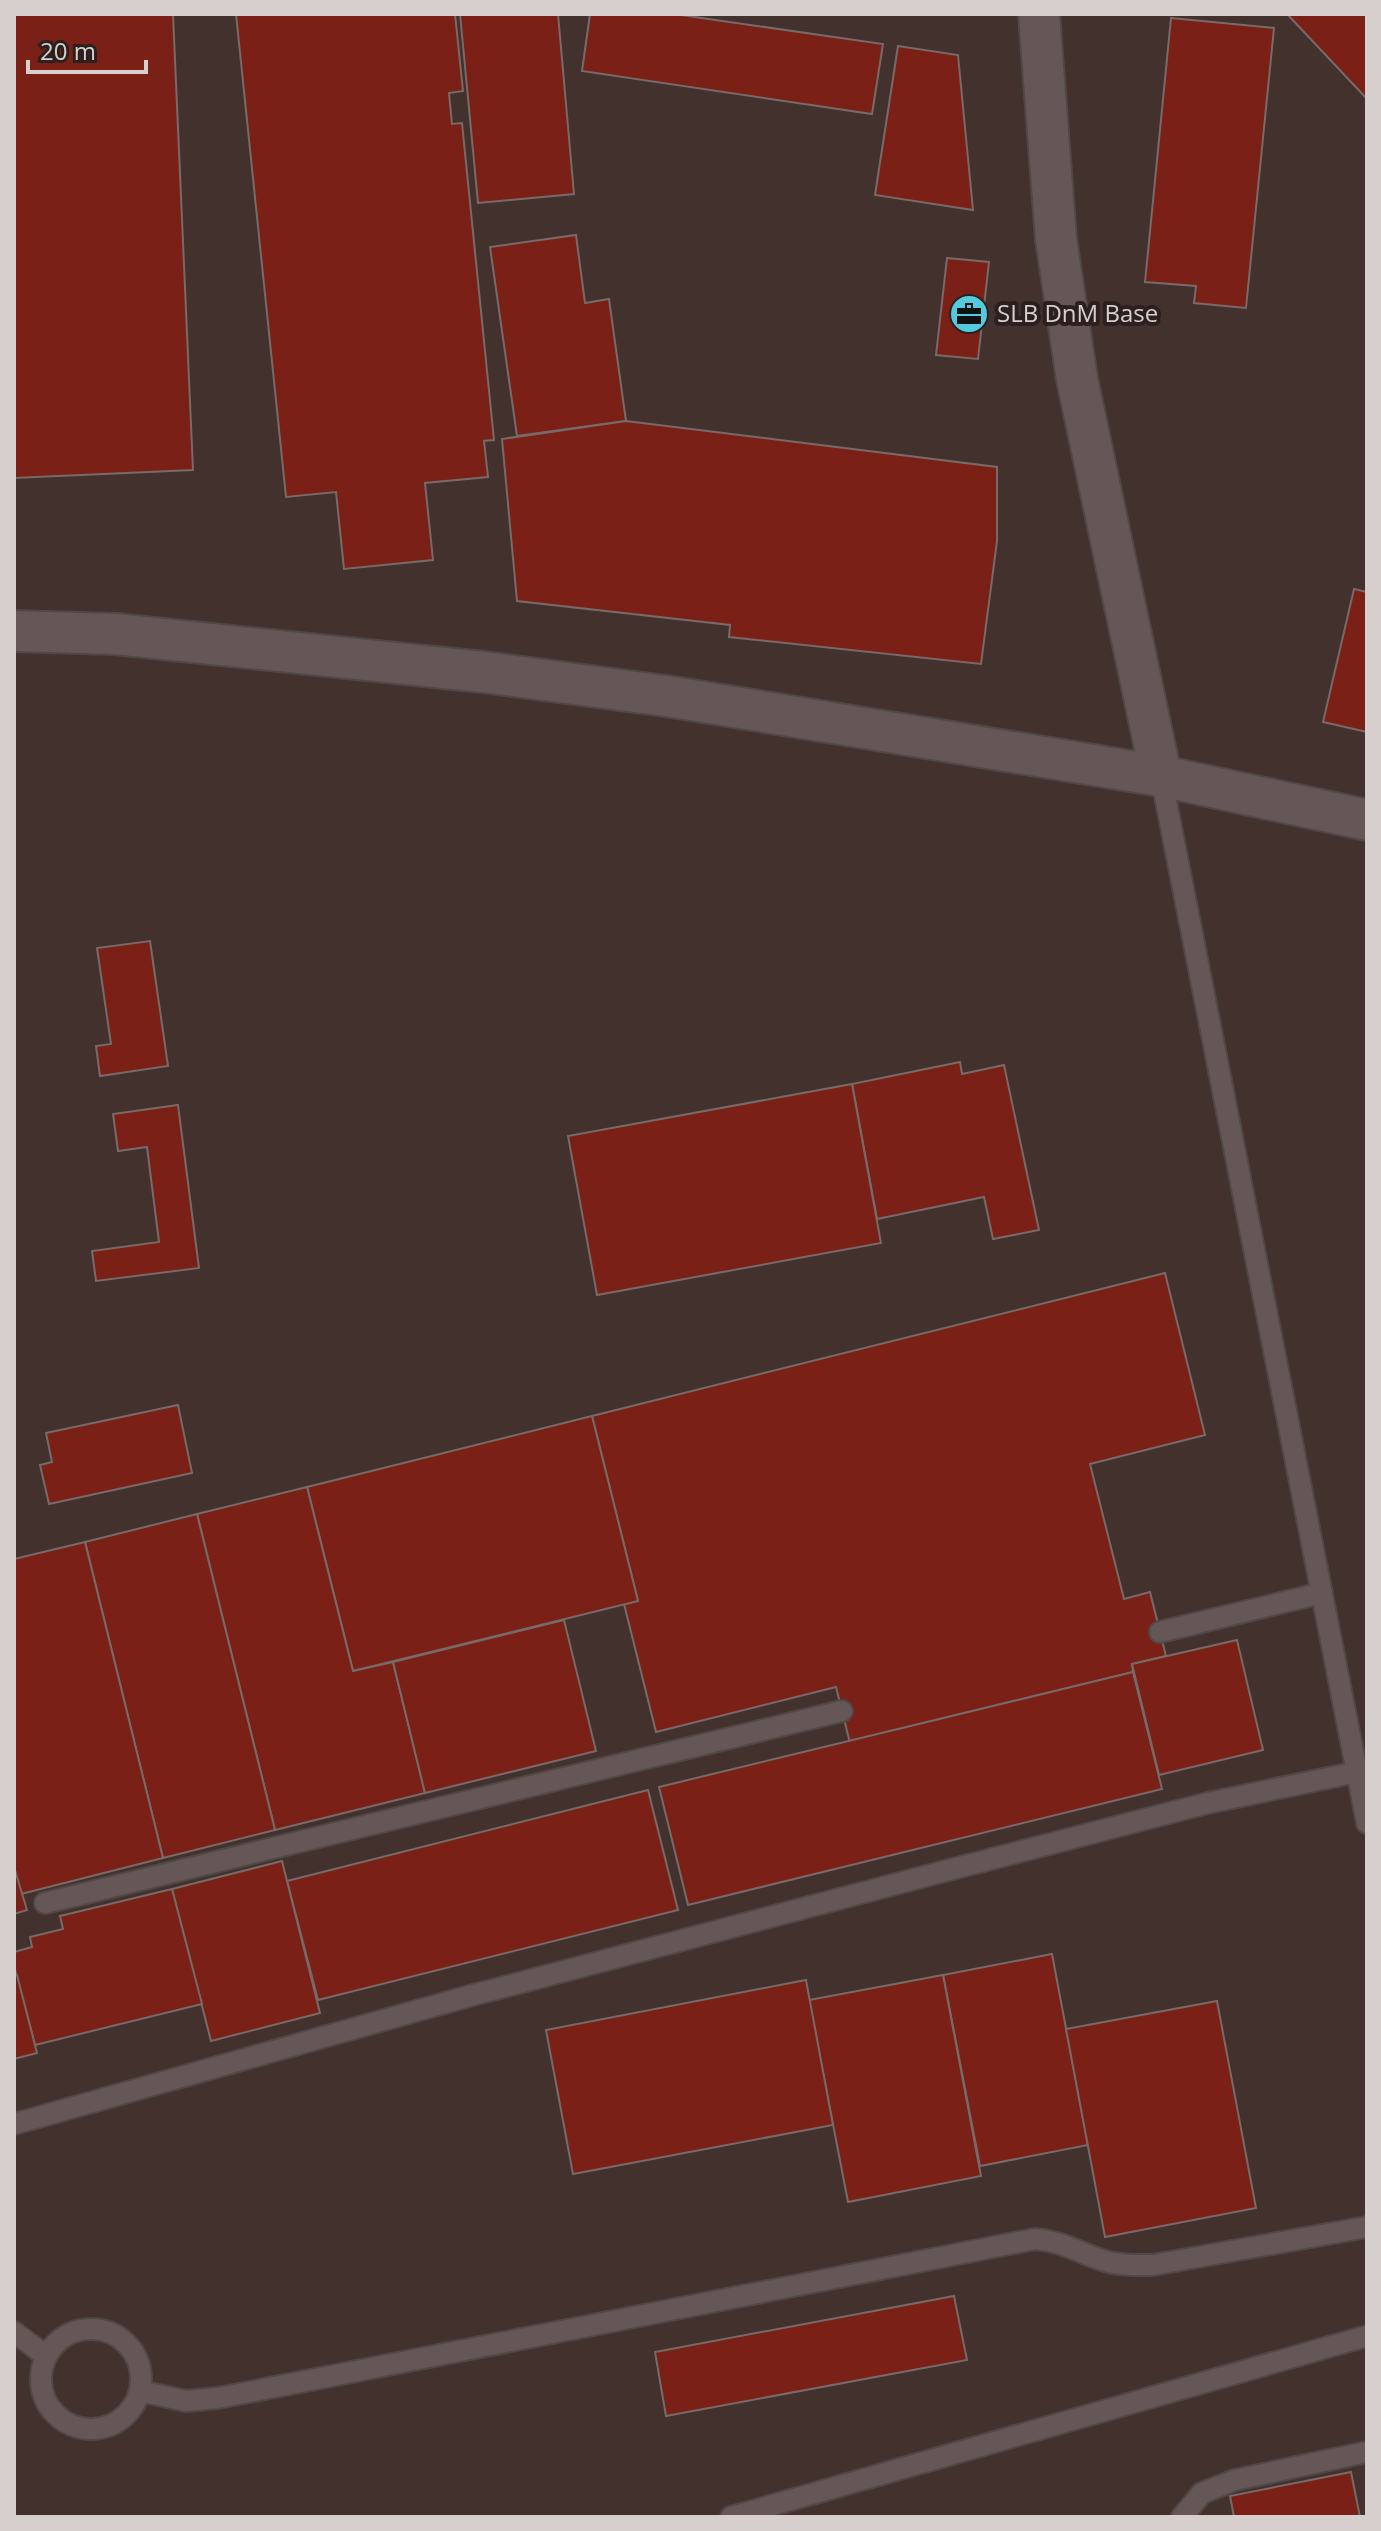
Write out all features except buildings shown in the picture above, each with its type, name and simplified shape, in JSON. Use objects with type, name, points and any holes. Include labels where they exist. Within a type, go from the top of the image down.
[{"type":"street","points":[[1039,14],[1056,239],[1077,379],[1161,776]]},
{"type":"street","points":[[14,631],[115,634],[514,676],[682,698],[1161,776],[1367,820]]},
{"type":"lane","points":[[1161,776],[1367,1823]]},
{"type":"lane","points":[[1160,1632],[1322,1593]]},
{"type":"lane","points":[[45,1903],[842,1711]]},
{"type":"lane","points":[[14,2124],[489,1991],[919,1878],[1208,1803],[1357,1772]]},
{"type":"lane","points":[[140,2391],[186,2401],[218,2398],[1035,2239],[1057,2240],[1103,2260],[1124,2265],[1153,2265],[1367,2227]]},
{"type":"lane","points":[[87,2328],[103,2329],[130,2346],[138,2360],[140,2391],[123,2418],[108,2426],[92,2429],[75,2426],[59,2419],[44,2398],[40,2373],[46,2356],[56,2342],[70,2332],[87,2328]]},
{"type":"lane","points":[[14,2332],[46,2356]]},
{"type":"lane","points":[[731,2517],[1367,2336]]},
{"type":"lane","points":[[1182,2517],[1202,2493],[1235,2480],[1367,2452]]},
{"type":"shaded area","points":[[14,14],[1367,14],[1367,2517],[14,2517]]},
{"type":"place","name":"SLB DnM Base","points":[[969,314]]}]
